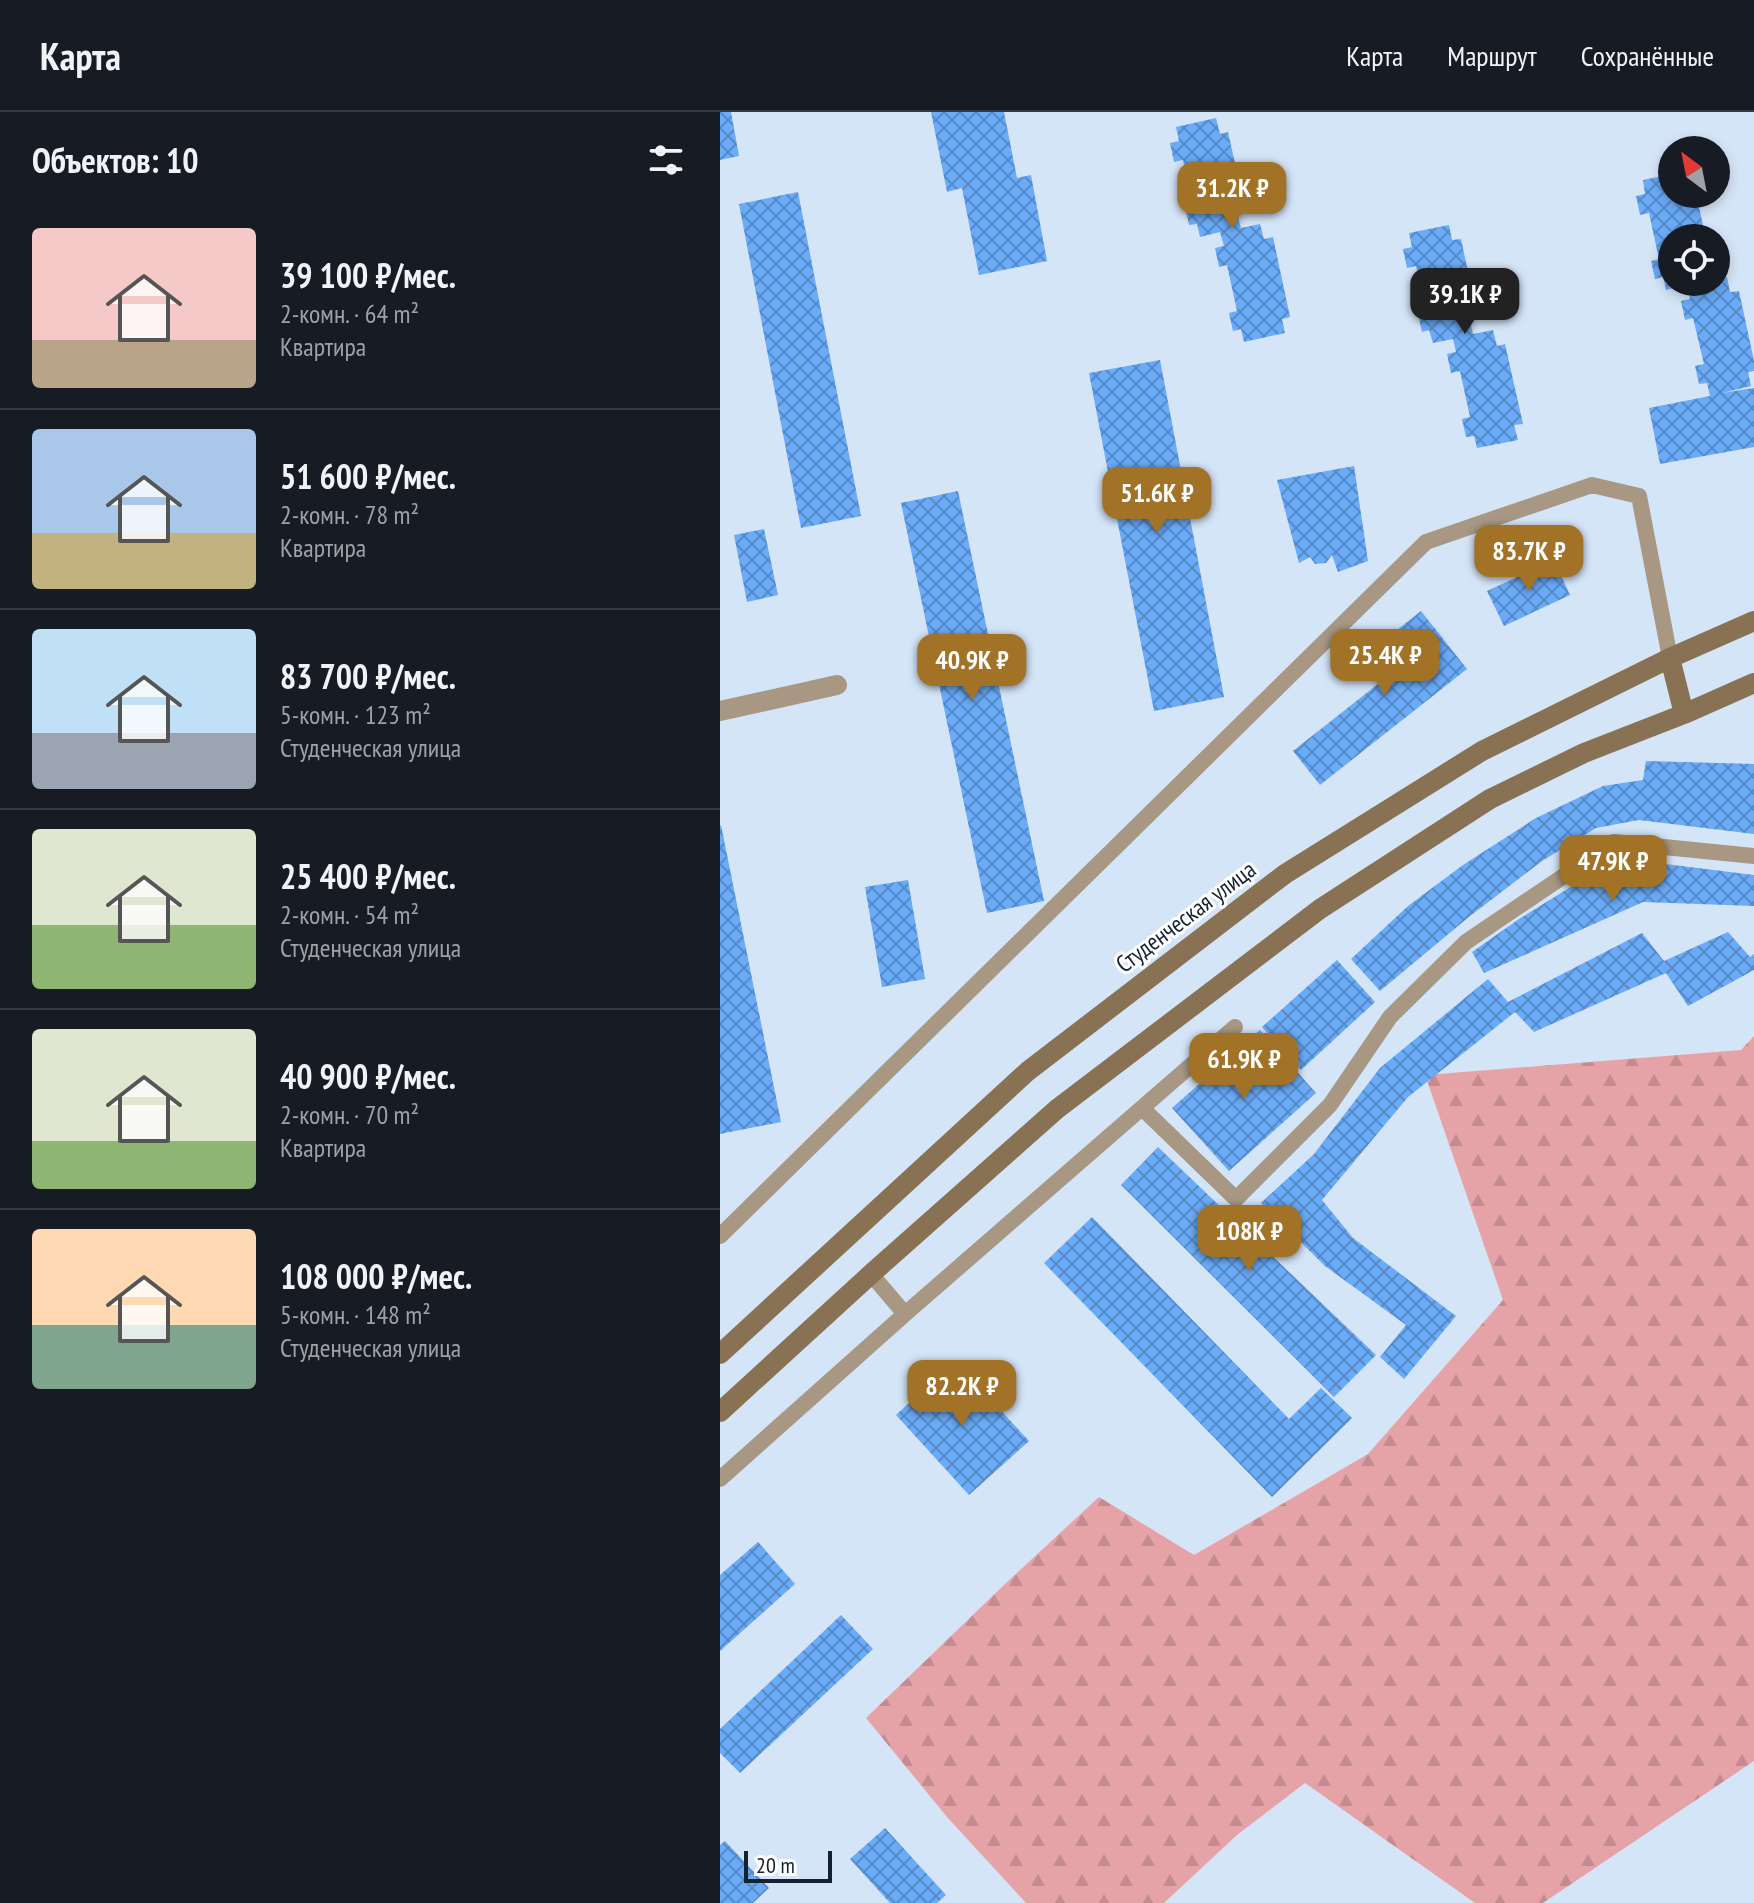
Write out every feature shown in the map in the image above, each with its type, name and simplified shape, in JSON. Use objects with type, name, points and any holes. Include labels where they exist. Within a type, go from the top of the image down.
[{"type":"main road","name":"Студенческая улица","points":[[720,1354],[1028,1071],[1285,874],[1482,751],[1670,658],[1754,621]]},
{"type":"main road","points":[[1670,658],[1684,714]]},
{"type":"main road","points":[[720,1412],[1057,1109],[1320,909],[1490,799],[1584,753],[1754,683]]},
{"type":"street","points":[[720,711],[837,685]]},
{"type":"lane","points":[[720,1236],[1426,542],[1592,485],[1639,496],[1670,658]]},
{"type":"lane","points":[[1142,1108],[1236,1199],[1330,1105],[1390,1017],[1466,942],[1601,850],[1614,842],[1754,856]]},
{"type":"lane","points":[[720,1479],[1235,1027]]},
{"type":"lane","points":[[871,1274],[905,1314]]},
{"type":"green space","points":[[1754,1036],[1754,1761],[1543,1903],[1475,1903],[1305,1783],[1237,1835],[1164,1903],[1026,1903],[947,1817],[866,1718],[1099,1497],[1194,1555],[1368,1454],[1503,1300],[1425,1075],[1741,1050]]},
{"type":"building","points":[[720,112],[731,112],[739,156],[720,160]]},
{"type":"building","points":[[931,112],[1004,112],[1017,178],[1031,175],[1047,261],[979,275],[962,188],[947,192]]},
{"type":"building","points":[[1216,118],[1220,134],[1228,132],[1246,212],[1237,214],[1241,228],[1260,224],[1264,239],[1273,237],[1290,317],[1282,319],[1285,333],[1244,342],[1241,329],[1233,331],[1229,313],[1237,311],[1227,265],[1219,267],[1215,248],[1224,246],[1220,232],[1200,237],[1197,224],[1189,225],[1185,208],[1193,206],[1183,160],[1174,162],[1170,143],[1179,141],[1176,127]]},
{"type":"building","points":[[1658,177],[1658,208],[1699,208],[1703,224],[1658,224],[1658,254],[1649,213],[1640,215],[1636,196],[1645,194],[1643,180]]},
{"type":"building","points":[[798,192],[861,516],[801,528],[739,204]]},
{"type":"building","points":[[1449,225],[1452,240],[1461,239],[1478,318],[1470,320],[1473,334],[1493,330],[1497,346],[1505,344],[1523,424],[1514,425],[1518,440],[1477,448],[1474,436],[1466,437],[1462,419],[1470,417],[1460,371],[1451,373],[1447,354],[1456,352],[1453,339],[1433,343],[1429,330],[1422,332],[1418,314],[1426,312],[1416,266],[1407,268],[1403,249],[1412,247],[1409,233]]},
{"type":"building","points":[[1658,259],[1658,278],[1655,279],[1651,261]]},
{"type":"building","points":[[1739,291],[1754,371],[1748,372],[1751,386],[1722,393],[1754,388],[1754,447],[1660,464],[1649,408],[1710,396],[1707,383],[1699,384],[1695,366],[1704,364],[1693,318],[1685,320],[1681,301],[1690,299],[1689,296],[1730,296],[1730,292]]},
{"type":"building","points":[[1160,360],[1224,697],[1154,711],[1089,373]]},
{"type":"building","points":[[1354,466],[1368,561],[1338,572],[1332,555],[1326,563],[1315,564],[1310,557],[1299,563],[1277,480]]},
{"type":"building","points":[[958,491],[1044,901],[987,913],[901,503]]},
{"type":"building","points":[[764,529],[778,595],[747,602],[734,535]]},
{"type":"building","points":[[1554,560],[1570,595],[1504,626],[1487,591]]},
{"type":"building","points":[[1421,611],[1467,669],[1320,785],[1293,751],[1388,676],[1369,652]]},
{"type":"building","points":[[1646,761],[1754,764],[1754,834],[1639,820],[1596,828],[1542,861],[1380,991],[1351,959],[1408,906],[1463,865],[1536,818],[1603,786],[1643,780]]},
{"type":"building","points":[[720,826],[781,1122],[720,1134]]},
{"type":"building","points":[[1617,858],[1754,875],[1754,906],[1643,902],[1484,973],[1472,952]]},
{"type":"building","points":[[908,880],[925,979],[882,987],[865,887]]},
{"type":"building","points":[[1728,932],[1750,957],[1754,954],[1754,970],[1688,1006],[1666,973],[1534,1032],[1515,1012],[1408,1097],[1322,1200],[1353,1238],[1456,1316],[1404,1379],[1380,1357],[1406,1325],[1325,1266],[1261,1203],[1314,1154],[1380,1068],[1488,979],[1508,1002],[1642,933],[1664,961]]},
{"type":"building","points":[[1337,960],[1375,1002],[1301,1070],[1262,1027]]},
{"type":"building","points":[[1260,1030],[1316,1093],[1229,1171],[1172,1108]]},
{"type":"building","points":[[1158,1147],[1376,1355],[1334,1397],[1121,1185]]},
{"type":"building","points":[[1092,1217],[1289,1419],[1321,1388],[1352,1418],[1272,1497],[1044,1263]]},
{"type":"building","points":[[955,1361],[1029,1441],[969,1495],[896,1415]]},
{"type":"building","points":[[758,1542],[795,1584],[720,1651],[720,1575]]},
{"type":"building","points":[[841,1615],[873,1649],[740,1773],[720,1753],[720,1729]]},
{"type":"building","points":[[885,1828],[946,1895],[937,1903],[890,1903],[850,1859]]},
{"type":"building","points":[[725,1841],[769,1888],[753,1903],[720,1903],[720,1845]]}]
